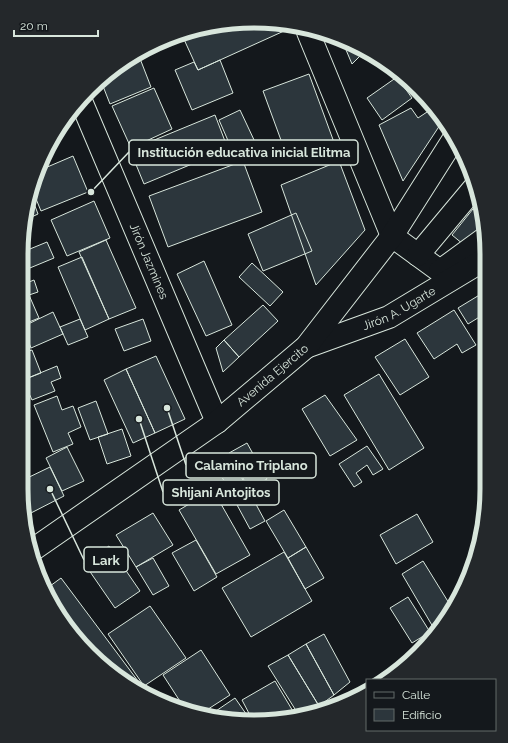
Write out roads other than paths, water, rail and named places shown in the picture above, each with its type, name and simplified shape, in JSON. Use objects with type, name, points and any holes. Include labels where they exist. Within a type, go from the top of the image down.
[{"type":"main road","points":[[309,35],[392,236],[446,275],[480,243]]},
{"type":"main road","name":"Jirón Jazmines","points":[[83,106],[217,422]]},
{"type":"main road","name":"Avenida Ejercito","points":[[36,547],[217,422],[306,347],[392,236],[451,143]]},
{"type":"main road","points":[[418,255],[471,192]]},
{"type":"main road","name":"Jirón A. Ugarte","points":[[306,347],[389,317],[446,275],[480,261]]},
{"type":"place","name":"Institución educativa inicial Elitma","points":[[91,192]]},
{"type":"place","name":"Calamino Triplano","points":[[167,408]]},
{"type":"place","name":"Shijani Antojitos","points":[[139,419]]},
{"type":"place","name":"Lark","points":[[50,489]]}]
